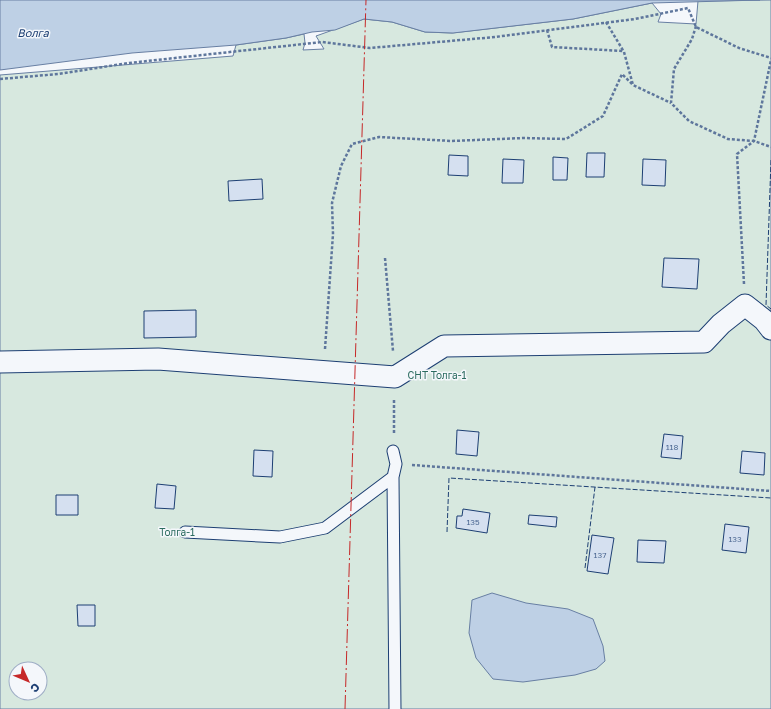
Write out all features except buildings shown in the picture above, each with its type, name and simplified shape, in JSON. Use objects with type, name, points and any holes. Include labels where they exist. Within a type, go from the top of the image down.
[{"type":"street","points":[[0,362],[158,359],[394,377],[444,346],[704,342],[721,324],[745,305],[764,320],[771,328]]},
{"type":"lane","points":[[393,451],[396,464],[393,478],[395,709]]},
{"type":"lane","points":[[185,532],[280,537],[325,528],[393,478]]},
{"type":"path","points":[[0,79],[58,74],[129,63],[322,42],[370,48],[546,30],[635,19],[688,8],[696,26],[739,48],[771,59],[754,141],[738,154],[745,305]]},
{"type":"path","points":[[606,22],[624,52],[633,85]]},
{"type":"path","points":[[671,103],[674,69],[692,39],[696,26]]},
{"type":"path","points":[[546,30],[552,47],[624,52]]},
{"type":"path","points":[[323,372],[333,234],[332,203],[341,166],[352,144],[379,137],[452,141],[523,138],[566,139],[603,116],[622,74],[633,85],[671,103],[689,121],[728,139],[754,141],[771,147]]},
{"type":"path","points":[[396,464],[771,491]]},
{"type":"green space","name":"СНТ Толга-1","points":[[771,0],[771,709],[0,709],[0,75],[233,56],[236,45],[304,34],[305,43],[303,50],[324,49],[316,36],[364,19],[392,22],[425,32],[452,33],[573,19],[652,3],[661,14],[658,22],[696,24],[698,1]]},
{"type":"water","name":"Волга","points":[[0,0],[760,0],[652,3],[573,19],[453,33],[425,32],[392,22],[364,19],[335,30],[312,32],[286,38],[236,45],[132,53],[0,70]]},
{"type":"water","points":[[492,593],[526,603],[568,609],[593,619],[603,646],[605,661],[596,669],[575,675],[523,682],[493,679],[476,658],[469,633],[472,600]]},
{"type":"fence","points":[[771,160],[766,305],[771,309]]},
{"type":"fence","points":[[447,532],[449,478],[771,498]]},
{"type":"fence","points":[[585,568],[595,487]]},
{"type":"power","points":[[345,709],[366,0]]},
{"type":"park label","name":"Толга-1","points":[[177,532]]}]
